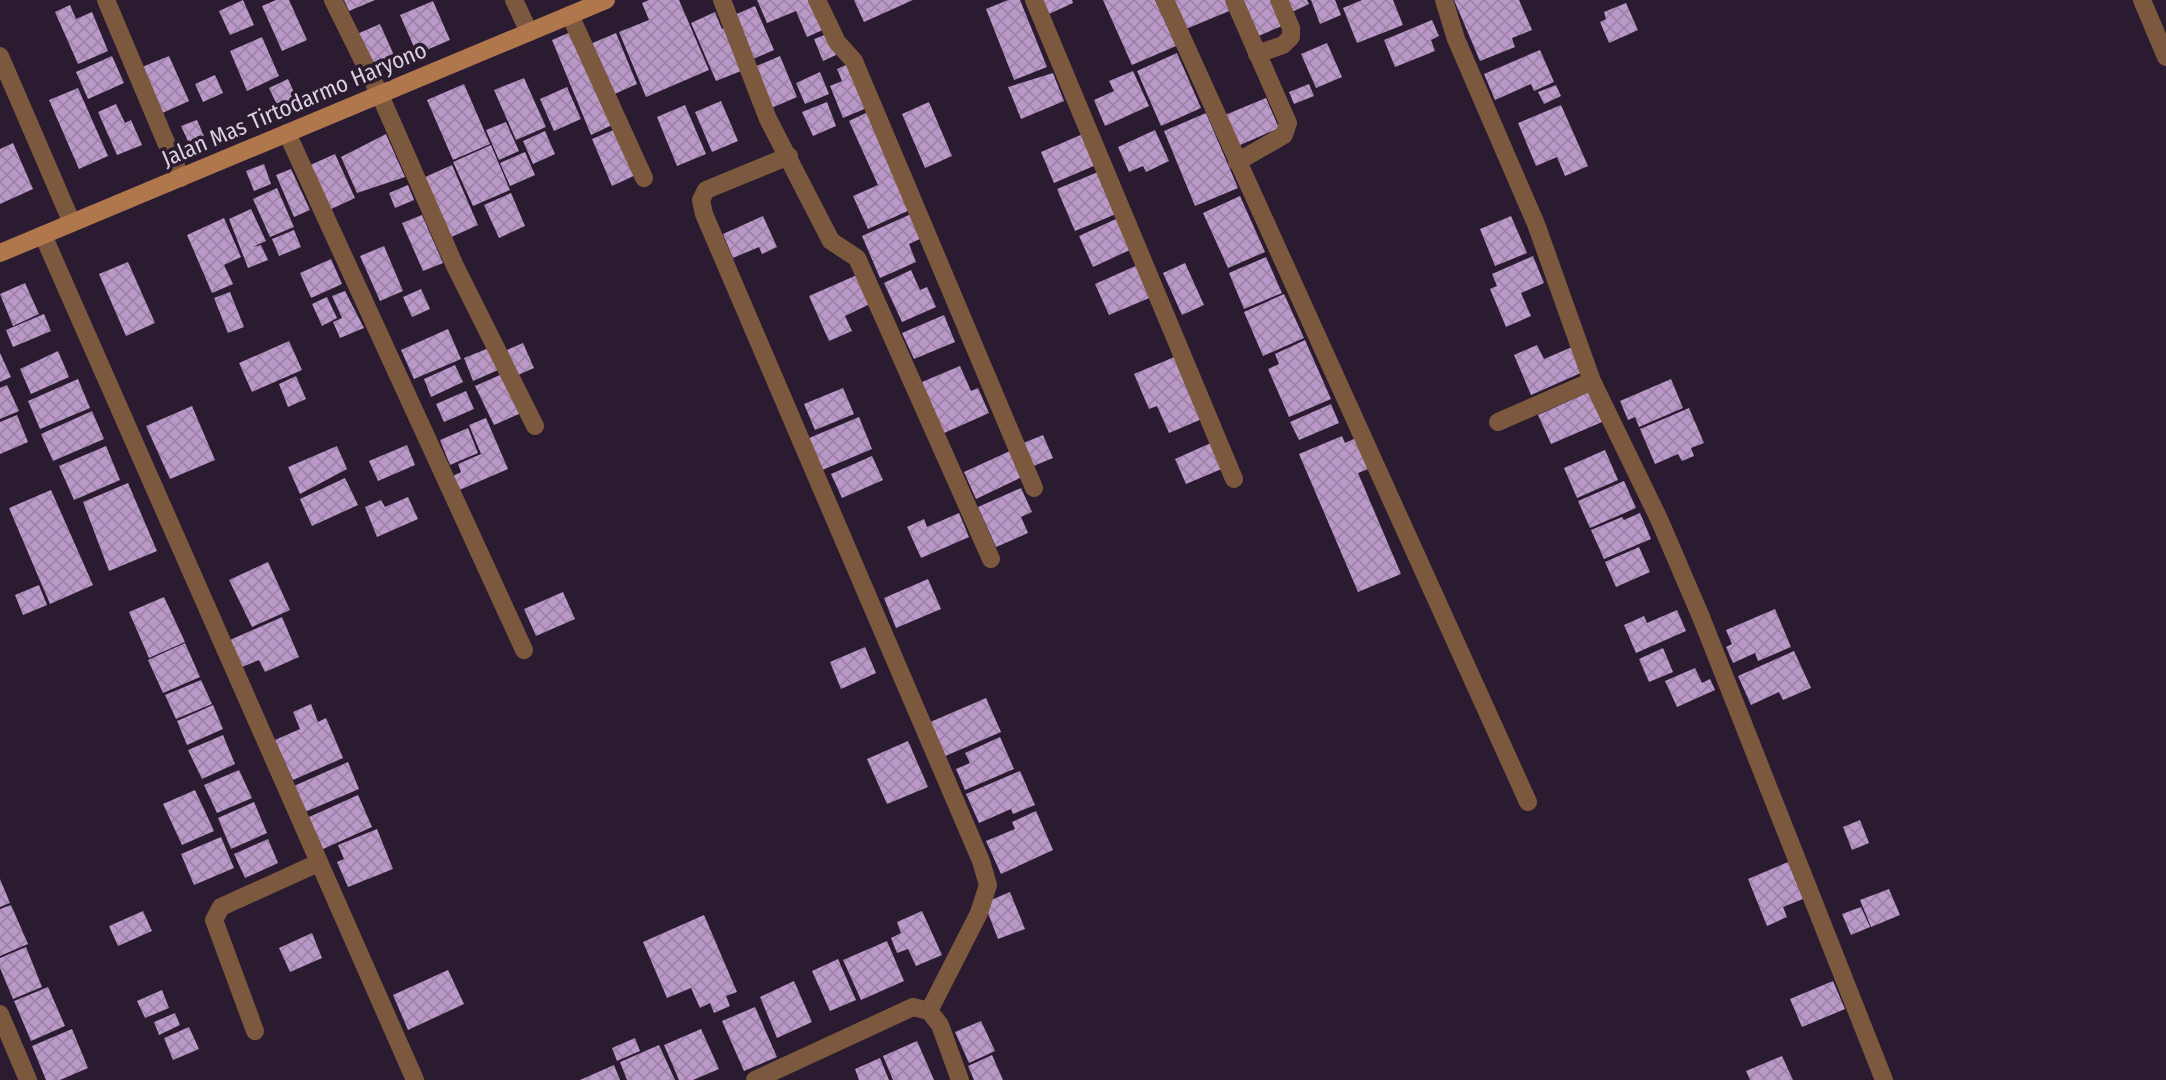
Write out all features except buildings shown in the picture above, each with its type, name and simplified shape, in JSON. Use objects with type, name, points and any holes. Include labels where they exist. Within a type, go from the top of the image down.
[{"type":"street","points":[[106,0],[181,178]]},
{"type":"street","points":[[333,0],[380,95],[455,266],[535,426]]},
{"type":"street","points":[[514,0],[529,32]]},
{"type":"street","name":"Jalan Mas Tirtodarmo Haryono","points":[[0,253],[606,0]]},
{"type":"street","points":[[722,0],[768,119],[831,241],[857,258],[991,559]]},
{"type":"street","points":[[817,0],[837,42],[854,61],[1034,488]]},
{"type":"street","points":[[1034,0],[1234,479]]},
{"type":"street","points":[[1165,0],[1528,802]]},
{"type":"street","points":[[1234,0],[1288,123],[1284,135],[1237,162]]},
{"type":"street","points":[[1257,54],[1283,45],[1291,37],[1291,27],[1279,0]]},
{"type":"street","points":[[1444,0],[1456,39],[1536,225],[1592,381],[1659,519],[1701,617],[1884,1080]]},
{"type":"street","points":[[2142,0],[2166,57]]},
{"type":"street","points":[[570,15],[644,178]]},
{"type":"street","points":[[0,56],[72,223]]},
{"type":"street","points":[[287,133],[524,650]]},
{"type":"street","points":[[789,156],[706,190],[701,200],[704,214],[981,861],[988,885],[979,913],[929,1011]]},
{"type":"street","points":[[43,235],[415,1080]]},
{"type":"street","points":[[1498,422],[1592,381]]},
{"type":"street","points":[[255,1031],[214,920],[221,907],[318,863]]},
{"type":"street","points":[[755,1080],[913,1007],[929,1011],[940,1025],[960,1080]]},
{"type":"street","points":[[0,1014],[28,1080]]}]
